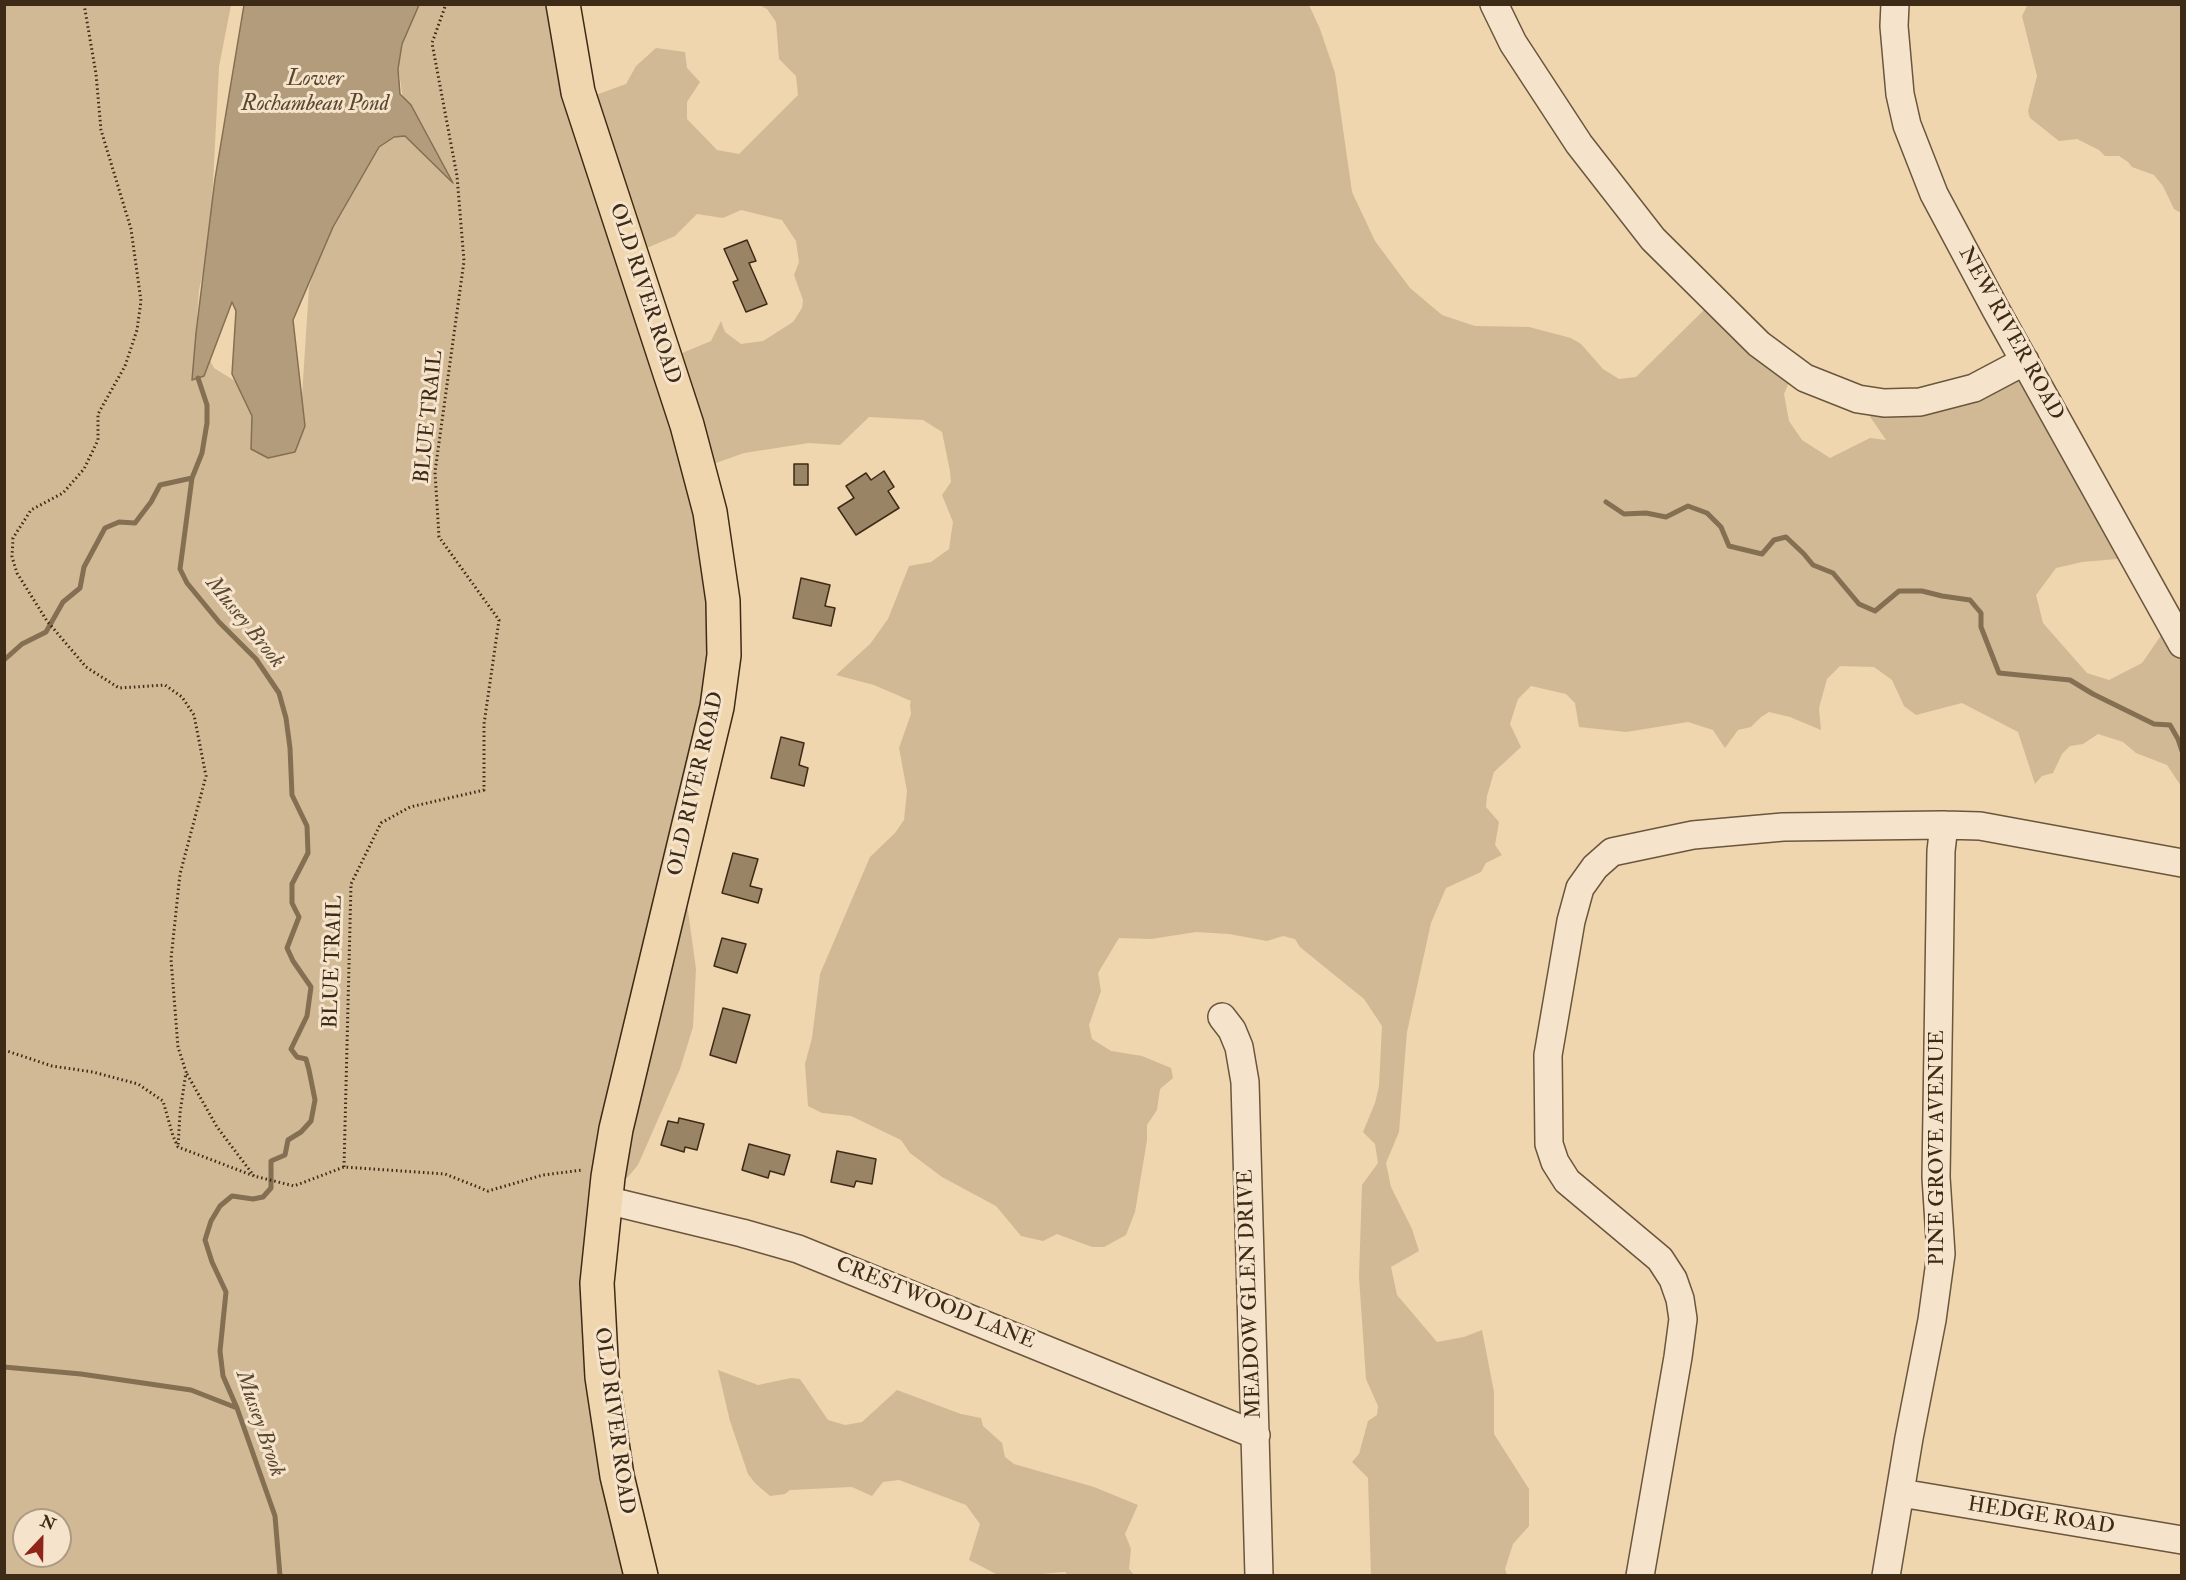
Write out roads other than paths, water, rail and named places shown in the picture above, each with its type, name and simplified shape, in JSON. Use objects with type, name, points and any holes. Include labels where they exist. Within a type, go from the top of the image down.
[{"type":"main road","name":"OLD RIVER ROAD","points":[[563,4],[578,92],[687,425],[710,512],[719,566],[725,629],[717,707],[616,1129],[597,1283],[602,1377],[617,1476],[641,1575]]},
{"type":"street","points":[[1494,4],[1514,43],[1579,144],[1653,239],[1759,344],[1805,378],[1858,399],[1884,403],[1920,402],[1974,388],[2025,361]]},
{"type":"street","name":"NEW RIVER ROAD","points":[[1894,4],[1897,64],[1907,125],[1934,194],[2181,644]]},
{"type":"street","points":[[1640,1575],[1683,1319],[1680,1299],[1673,1279],[1660,1259],[1567,1180],[1555,1162],[1549,1144],[1548,1055],[1571,921],[1580,888],[1595,867],[1612,852],[1694,835],[1783,827],[1944,825],[1980,826],[2181,863]]},
{"type":"street","name":"PINE GROVE AVENUE","points":[[1886,1575],[1932,1320],[1941,1254],[1936,1177],[1941,851],[1944,825]]},
{"type":"street","name":"MEADOW GLEN DRIVE","points":[[1222,1017],[1232,1030],[1239,1047],[1245,1082],[1259,1575]]},
{"type":"street","name":"CRESTWOOD LANE","points":[[607,1189],[798,1249],[1256,1435]]},
{"type":"street","name":"HEDGE ROAD","points":[[1901,1493],[2181,1540]]},
{"type":"water","name":"Lower Rochambeau Pond","points":[[244,5],[419,5],[402,44],[398,69],[400,94],[411,105],[453,183],[405,136],[394,137],[379,147],[333,227],[293,320],[305,426],[295,452],[268,458],[251,449],[252,416],[232,374],[236,311],[232,302],[204,376],[192,380],[215,179]]},
{"type":"waterway","name":"Mussey Brook","points":[[198,378],[207,405],[207,423],[202,453],[192,478],[180,569],[187,583],[219,622],[256,659],[279,693],[286,718],[290,748],[292,795],[307,826],[308,853],[292,884],[292,903],[299,917],[287,948],[311,987],[307,1016],[291,1049],[297,1057],[306,1059],[315,1100],[311,1121],[301,1132],[288,1140],[285,1155],[271,1161],[271,1188],[263,1197],[253,1199],[232,1196],[220,1206],[211,1221],[205,1240],[226,1292],[220,1351],[223,1376],[237,1408],[275,1516],[280,1576]]},
{"type":"waterway","points":[[4,660],[22,644],[46,632],[63,602],[80,588],[84,567],[105,528],[119,522],[135,523],[151,502],[160,485],[192,478]]},
{"type":"waterway","points":[[1606,502],[1624,514],[1646,513],[1666,517],[1688,506],[1707,513],[1721,527],[1729,546],[1762,554],[1774,540],[1786,537],[1813,565],[1833,573],[1859,604],[1875,611],[1899,591],[1922,591],[1970,600],[1981,613],[1981,627],[1999,673],[2070,680],[2154,724],[2170,725],[2182,751]]},
{"type":"waterway","points":[[4,1367],[81,1374],[191,1390],[237,1408]]}]
